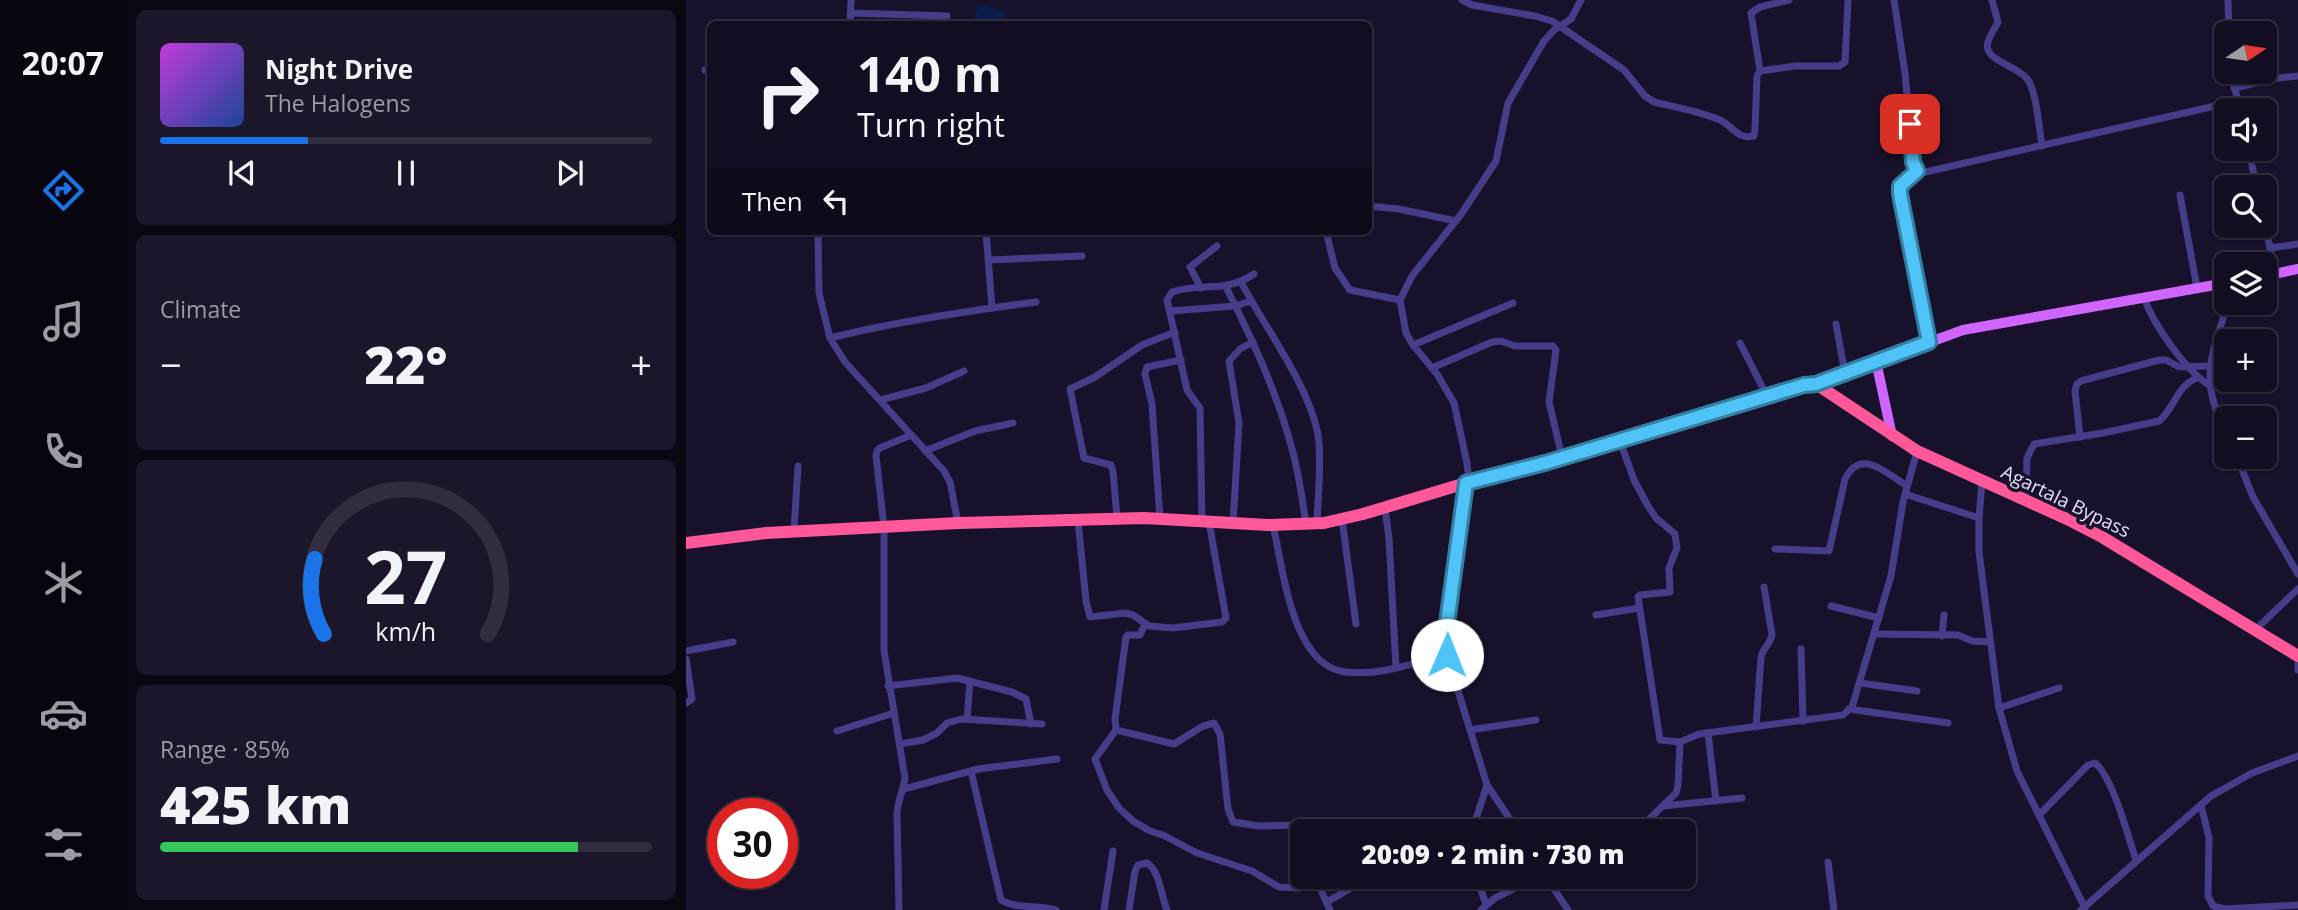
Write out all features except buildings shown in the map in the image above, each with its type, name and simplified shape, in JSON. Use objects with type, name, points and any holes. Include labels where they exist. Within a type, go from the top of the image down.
[{"type":"highway","points":[[686,543],[729,536],[794,531],[1117,518],[1233,524],[1311,524],[1385,508],[1804,385],[1816,384]]},
{"type":"highway","name":"Agartala Bypass","points":[[1816,384],[1917,451],[2067,519],[2123,548],[2298,656]]},
{"type":"main road","points":[[2277,274],[2298,270]]},
{"type":"main road","points":[[1816,384],[1963,331],[2214,285]]},
{"type":"main road","points":[[1876,361],[1892,436]]},
{"type":"street","points":[[850,21],[851,0]]},
{"type":"street","points":[[1462,0],[1472,5],[1552,21],[1624,70],[1645,96],[1654,102],[1723,121],[1737,134],[1746,138],[1754,136],[1757,76],[1760,71],[1751,13],[1760,7],[1789,0]]},
{"type":"street","points":[[1510,819],[1487,785],[1447,655],[1445,638],[1467,463],[1458,416],[1447,390],[1406,333],[1400,300],[1412,276],[1479,189],[1498,156],[1508,103],[1513,92],[1525,78],[1544,41],[1576,13],[1581,0]]},
{"type":"street","points":[[1760,71],[1795,66],[1839,66],[1845,62],[1848,0]]},
{"type":"street","points":[[1894,0],[1905,73],[1913,162],[1917,171]]},
{"type":"street","points":[[1992,0],[1998,22],[1987,44],[1987,52],[1991,57],[2013,67],[2030,83],[2042,146]]},
{"type":"street","points":[[2228,0],[2229,21]]},
{"type":"street","points":[[851,13],[947,16]]},
{"type":"street","points":[[2234,89],[2298,76]]},
{"type":"street","points":[[2233,84],[2237,98]]},
{"type":"street","points":[[1929,342],[1900,194],[1900,186],[1917,171],[1930,172],[2214,107]]},
{"type":"street","points":[[2180,195],[2197,288]]},
{"type":"street","points":[[1372,206],[1456,220]]},
{"type":"street","points":[[818,235],[818,293],[830,338],[845,362],[950,482],[958,523]]},
{"type":"street","points":[[986,235],[992,308]]},
{"type":"street","points":[[1327,235],[1335,268],[1350,290],[1400,300]]},
{"type":"street","points":[[2268,238],[2270,252]]},
{"type":"street","points":[[2270,248],[2298,244]]},
{"type":"street","points":[[1200,288],[1190,267],[1217,246]]},
{"type":"street","points":[[989,260],[1082,256]]},
{"type":"street","points":[[1078,520],[1090,617],[1125,613],[1133,615],[1145,624],[1180,628],[1225,621],[1225,608],[1206,522],[1200,408],[1187,390],[1167,300],[1172,292],[1181,289],[1226,287],[1254,274]]},
{"type":"street","points":[[1241,282],[1290,369],[1314,419],[1319,442],[1311,524]]},
{"type":"street","points":[[1226,287],[1253,342],[1277,402],[1311,524]]},
{"type":"street","points":[[2144,298],[2155,323],[2197,378],[2209,385]]},
{"type":"street","points":[[1171,311],[1235,306],[1251,301]]},
{"type":"street","points":[[830,338],[877,327],[1035,302]]},
{"type":"street","points":[[1413,345],[1513,303]]},
{"type":"street","points":[[2214,408],[2209,385],[2209,366],[2224,315]]},
{"type":"street","points":[[1836,324],[1845,374]]},
{"type":"street","points":[[1117,518],[1113,471],[1107,464],[1084,458],[1069,389],[1094,377],[1142,345],[1175,332]]},
{"type":"street","points":[[1432,368],[1492,342],[1501,341],[1515,346],[1553,345],[1556,350],[1549,402],[1562,457]]},
{"type":"street","points":[[1233,524],[1239,423],[1229,361],[1240,349],[1253,342]]},
{"type":"street","points":[[1740,343],[1768,396]]},
{"type":"street","points":[[1160,519],[1152,404],[1145,373],[1147,367],[1181,360]]},
{"type":"street","points":[[2080,437],[2076,391],[2077,384],[2081,381],[2159,360],[2166,360],[2179,367],[2209,366]]},
{"type":"street","points":[[880,400],[926,388],[964,371]]},
{"type":"street","points":[[2026,500],[2027,458],[2034,444],[2159,421],[2187,382],[2197,378]]},
{"type":"street","points":[[925,451],[975,430],[1013,423]]},
{"type":"street","points":[[899,910],[897,813],[898,799],[904,789],[905,779],[884,651],[884,527],[877,451],[911,435]]},
{"type":"street","points":[[1620,440],[1640,494],[1656,518],[1675,534],[1677,542],[1670,562],[1671,592],[1638,597],[1660,740],[1680,742],[1699,734],[1843,715],[1849,709],[1860,683],[1891,576],[1906,490],[1917,451]]},
{"type":"street","points":[[1774,549],[1829,551],[1845,479],[1849,470],[1864,463],[1872,465],[1906,490],[1979,518]]},
{"type":"street","points":[[794,531],[798,466]]},
{"type":"street","points":[[2241,469],[2253,496],[2298,574]]},
{"type":"street","points":[[1982,482],[1979,552],[1999,708],[2017,771],[2083,909],[2211,796],[2252,773],[2298,756]]},
{"type":"street","points":[[1385,508],[1396,668]]},
{"type":"street","points":[[1342,519],[1356,624]]},
{"type":"street","points":[[1273,525],[1301,634],[1319,661],[1331,669],[1370,672],[1447,655]]},
{"type":"street","points":[[1756,727],[1761,657],[1763,648],[1772,635],[1764,587]]},
{"type":"street","points":[[2255,630],[2298,589]]},
{"type":"street","points":[[1831,606],[1879,618]]},
{"type":"street","points":[[1596,615],[1639,608]]},
{"type":"street","points":[[1942,636],[1944,615]]},
{"type":"street","points":[[1145,624],[1140,635],[1132,634],[1126,637],[1115,719],[1116,730],[1095,759],[1107,790],[1119,808],[1133,821],[1197,853],[1252,871],[1279,887],[1290,888]]},
{"type":"street","points":[[1874,634],[1962,636],[1972,641],[1991,642]]},
{"type":"street","points":[[686,651],[733,642]]},
{"type":"street","points":[[1801,649],[1803,720]]},
{"type":"street","points":[[686,659],[692,699],[686,703]]},
{"type":"street","points":[[2298,664],[2298,670]]},
{"type":"street","points":[[888,686],[945,678],[970,681],[1023,695],[1028,705],[1031,724]]},
{"type":"street","points":[[967,719],[970,681]]},
{"type":"street","points":[[1860,683],[1917,691]]},
{"type":"street","points":[[1999,708],[2059,688]]},
{"type":"street","points":[[1849,709],[1948,723]]},
{"type":"street","points":[[837,731],[894,713]]},
{"type":"street","points":[[900,744],[923,740],[937,733],[947,723],[967,719],[1042,724]]},
{"type":"street","points":[[1470,730],[1536,720]]},
{"type":"street","points":[[1116,730],[1174,744],[1203,726],[1214,723],[1220,734],[1228,809],[1233,822],[1246,825],[1290,825]]},
{"type":"street","points":[[1708,733],[1716,802]]},
{"type":"street","points":[[1649,819],[1676,793],[1680,742]]},
{"type":"street","points":[[904,789],[971,771],[1057,759]]},
{"type":"street","points":[[2039,815],[2088,765],[2095,763],[2101,769],[2117,803],[2136,860]]},
{"type":"street","points":[[971,771],[998,895],[1012,907],[1052,909]]},
{"type":"street","points":[[1476,819],[1487,785]]},
{"type":"street","points":[[1663,806],[1742,798]]},
{"type":"street","points":[[2201,805],[2209,838],[2208,896],[2213,906],[2225,909],[2298,905]]},
{"type":"street","points":[[1104,910],[1113,852]]},
{"type":"street","points":[[1828,862],[1834,910]]},
{"type":"street","points":[[1129,910],[1135,871],[1139,865],[1147,863],[1157,873],[1159,889],[1167,910]]},
{"type":"street","points":[[1320,889],[1330,910]]},
{"type":"street","points":[[1327,902],[1349,889]]},
{"type":"street","points":[[1479,889],[1483,907],[1515,889]]},
{"type":"street","points":[[1554,889],[1568,910]]},
{"type":"water","points":[[978,5],[1005,11],[1003,21],[974,20]]},
{"type":"route","points":[[1447,655],[1445,638],[1466,483],[1635,437],[1804,385],[1816,384],[1929,342],[1900,194],[1900,186],[1917,171],[1913,162],[1910,124]]}]
